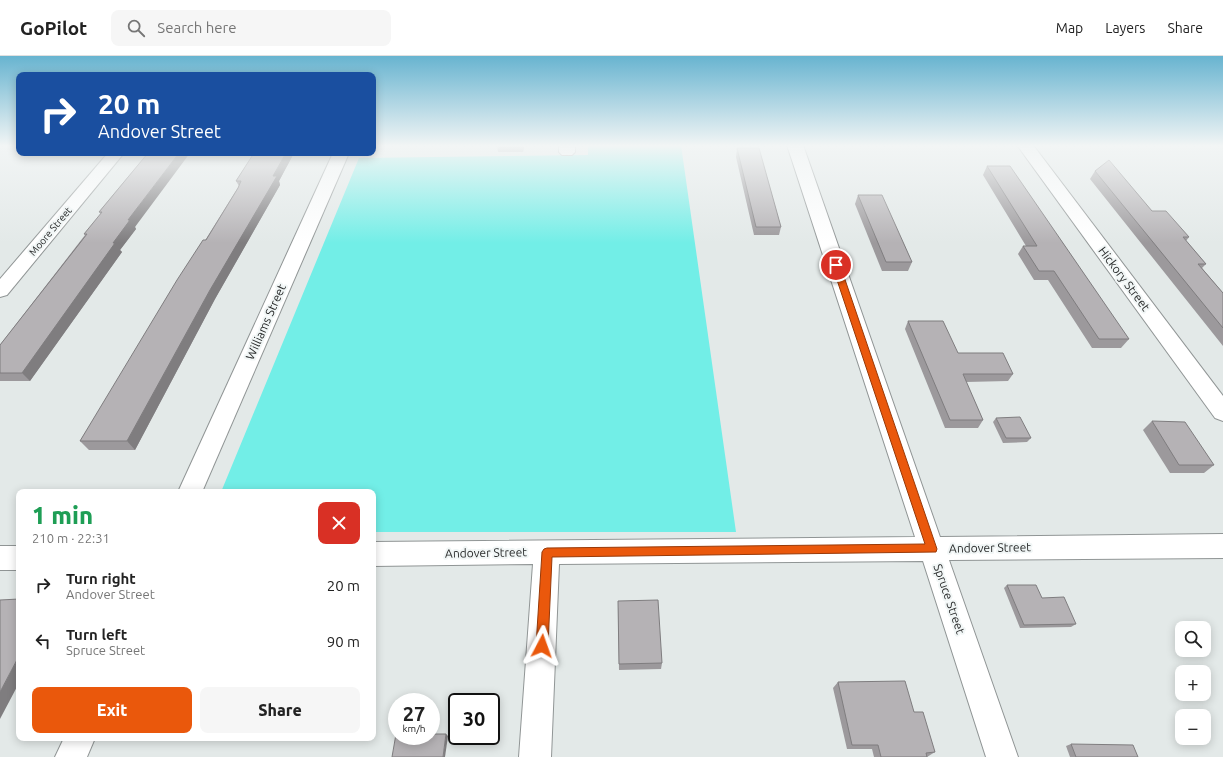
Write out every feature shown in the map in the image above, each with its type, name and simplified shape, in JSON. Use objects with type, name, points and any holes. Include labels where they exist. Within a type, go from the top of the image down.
[{"type":"street","name":"Moore Street","points":[[0,290],[95,178]]},
{"type":"street","name":"Williams Street","points":[[191,489],[330,178]]},
{"type":"street","name":"Spruce Street","points":[[806,178],[1002,757]]},
{"type":"street","name":"Hickory Street","points":[[1049,178],[1223,412]]},
{"type":"street","name":"Andover Street","points":[[376,554],[1223,546]]},
{"type":"street","points":[[535,757],[547,552]]},
{"type":"street","points":[[0,558],[16,558]]},
{"type":"street","points":[[71,757],[79,741]]},
{"type":"shaded area","points":[[351,178],[686,178],[736,532],[376,532],[376,489],[222,489]]},
{"type":"building","points":[[127,178],[160,178],[128,220],[130,220],[113,243],[115,243],[22,373],[0,373],[0,345],[87,234],[84,234],[102,212],[99,212]]},
{"type":"building","points":[[238,178],[276,178],[210,290],[127,441],[80,441],[177,280],[203,240],[206,240],[238,188],[241,181],[236,181]]},
{"type":"building","points":[[744,178],[767,178],[781,227],[756,227]]},
{"type":"building","points":[[994,178],[1018,178],[1129,339],[1099,339],[1054,271],[1039,271],[1023,246],[1037,246]]},
{"type":"building","points":[[1100,178],[1124,178],[1152,211],[1166,211],[1189,237],[1183,237],[1206,264],[1198,264],[1223,293],[1223,328]]},
{"type":"building","points":[[858,195],[882,195],[912,262],[886,262]]},
{"type":"building","points":[[908,321],[943,321],[958,353],[1003,353],[1013,374],[963,374],[983,420],[950,420]]},
{"type":"building","points":[[1020,417],[1031,438],[1006,438],[996,418]]},
{"type":"building","points":[[1152,421],[1185,422],[1214,465],[1179,465]]},
{"type":"building","points":[[1007,585],[1036,585],[1042,598],[1064,597],[1076,624],[1024,625]]},
{"type":"building","points":[[16,599],[16,662],[0,692],[0,600]]},
{"type":"building","points":[[658,600],[662,663],[619,664],[618,601]]},
{"type":"building","points":[[905,681],[914,712],[923,712],[935,752],[926,753],[927,757],[881,757],[878,745],[852,745],[838,682]]},
{"type":"building","points":[[440,734],[446,734],[443,757],[392,757],[394,745],[440,745]]},
{"type":"building","points":[[1071,744],[1133,745],[1138,757],[1076,757]]},
{"type":"route","points":[[542,646],[547,552],[932,549],[836,265]]}]
